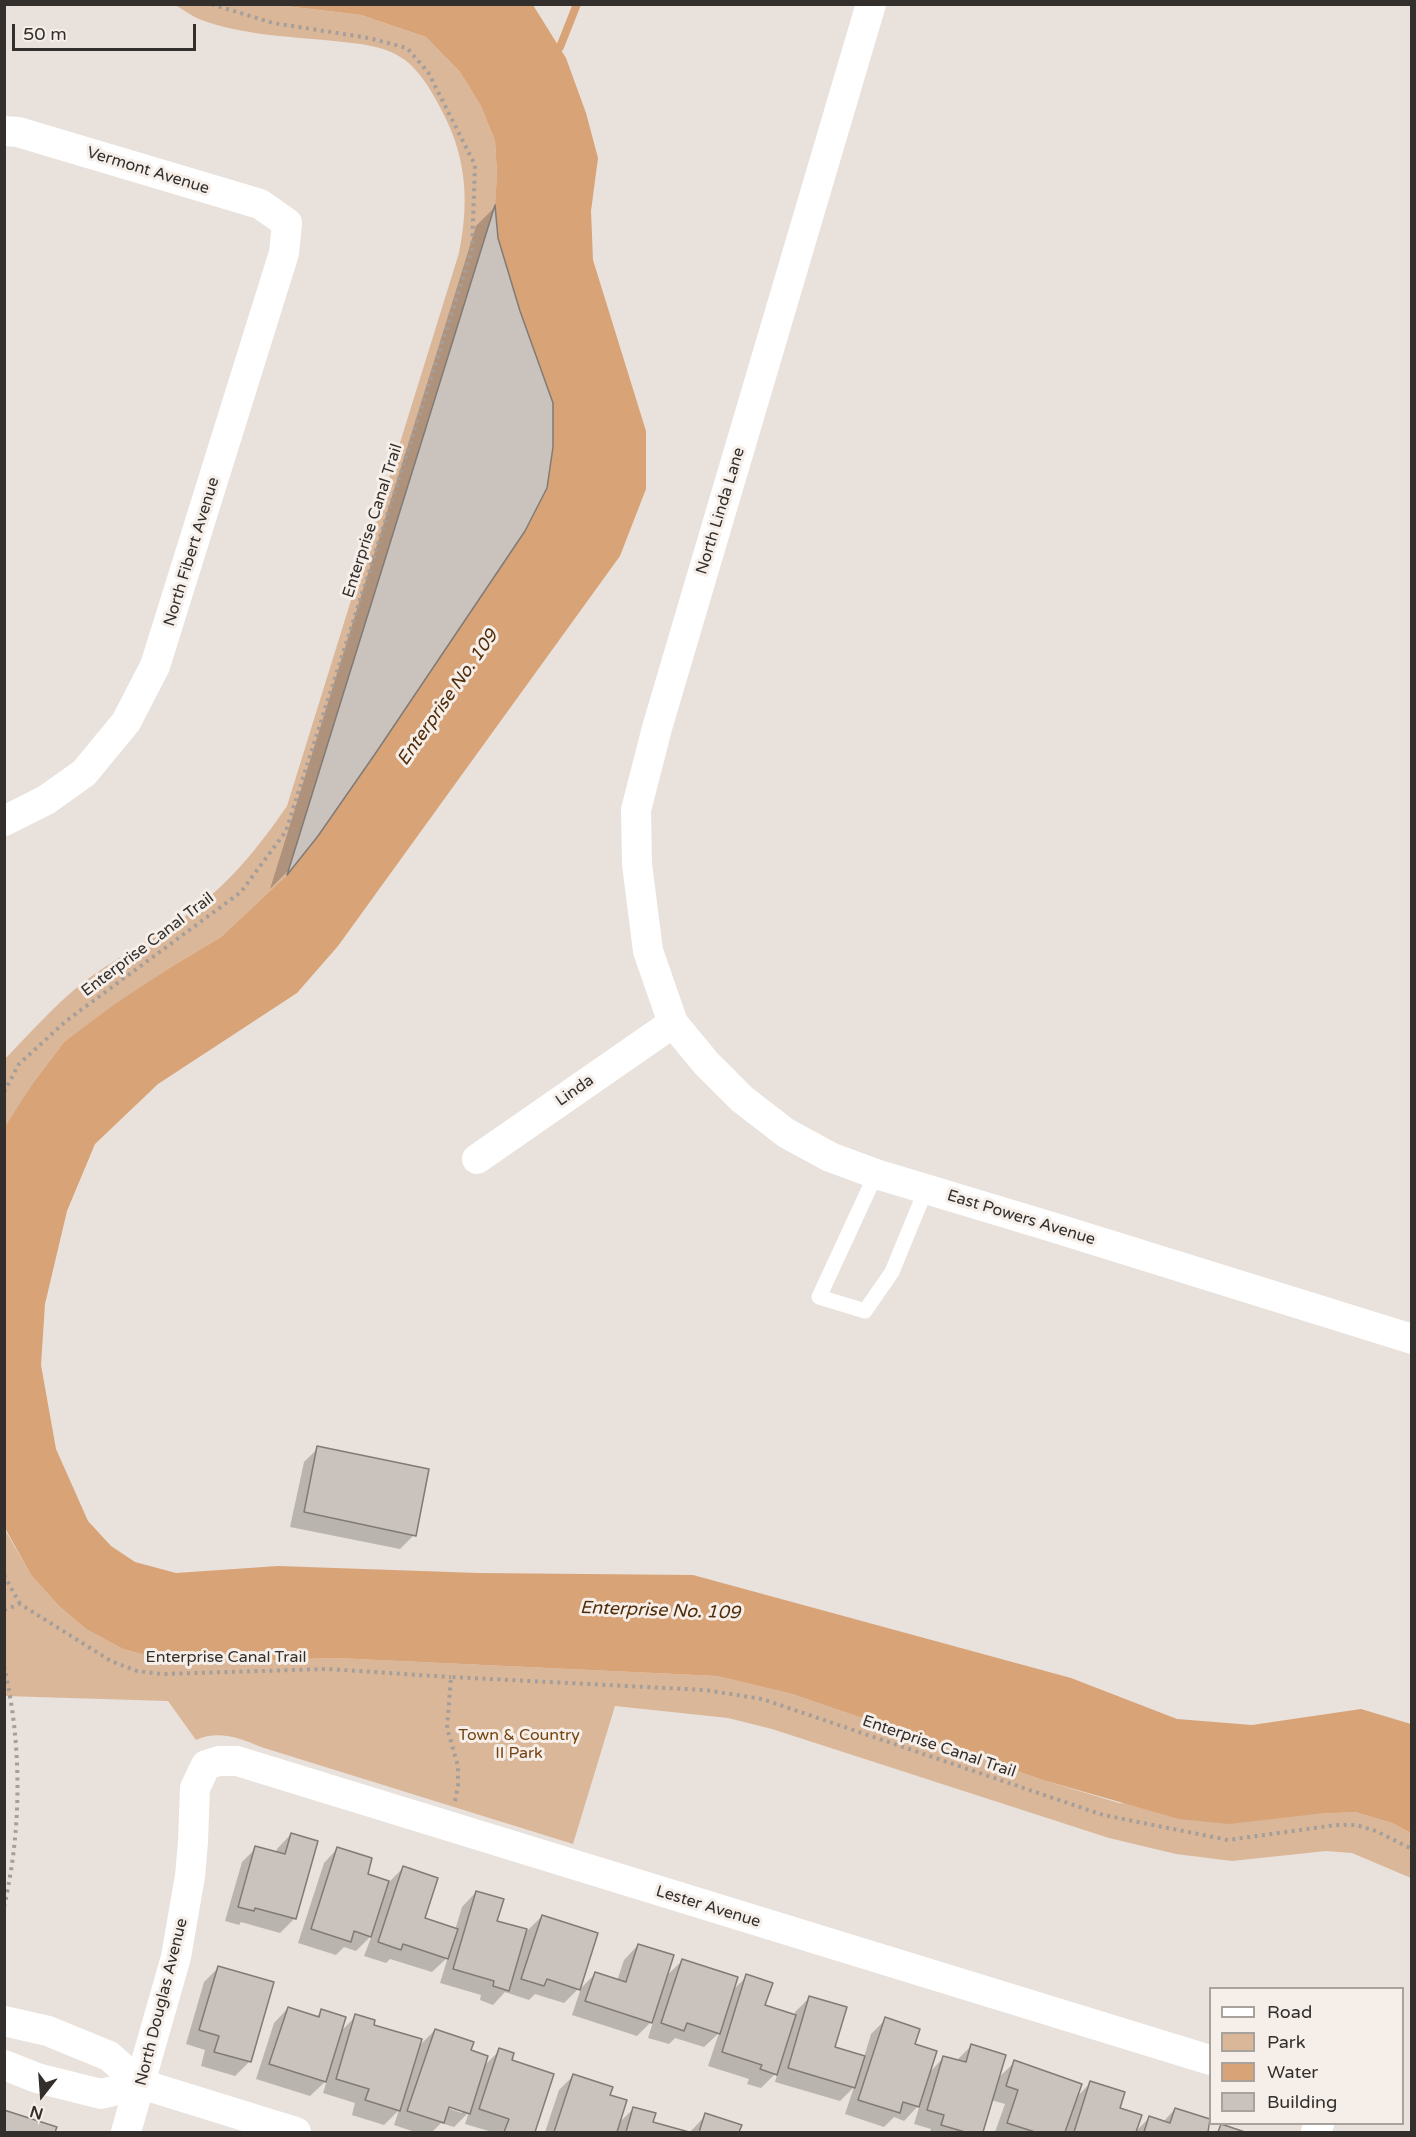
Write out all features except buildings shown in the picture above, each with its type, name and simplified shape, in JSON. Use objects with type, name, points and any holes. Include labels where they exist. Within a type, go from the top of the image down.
[{"type":"street","name":"North Linda Lane","points":[[673,1023],[648,951],[637,864],[636,810],[657,728],[872,4]]},
{"type":"street","name":"Vermont Avenue","points":[[4,130],[18,132],[260,204],[287,223]]},
{"type":"street","name":"North Fibert Avenue","points":[[4,821],[46,801],[84,773],[126,722],[155,666],[284,253],[287,223]]},
{"type":"street","name":"Linda","points":[[477,1159],[673,1023]]},
{"type":"street","name":"East Powers Avenue","points":[[673,1023],[706,1063],[742,1099],[786,1133],[830,1157],[876,1174],[1412,1339]]},
{"type":"street","name":"Lester Avenue","points":[[206,1765],[219,1761],[237,1761],[1209,2060]]},
{"type":"street","name":"North Douglas Avenue","points":[[126,2133],[178,1947],[191,1865],[195,1788],[206,1765]]},
{"type":"street","points":[[4,2021],[48,2031],[109,2056],[141,2084],[296,2133]]},
{"type":"street","points":[[4,2065],[37,2078],[101,2094],[141,2084]]},
{"type":"lane","points":[[876,1174],[819,1297],[865,1311],[892,1272],[926,1189]]},
{"type":"path","name":"Enterprise Canal Trail","points":[[4,1092],[19,1064],[66,1021],[241,891],[286,831],[472,250],[475,165],[428,72],[407,48],[369,38],[273,23],[211,4]]},
{"type":"path","name":"Enterprise Canal Trail","points":[[4,1575],[20,1604],[111,1661],[137,1671],[162,1674],[327,1670],[705,1690],[762,1699],[1103,1815],[1228,1840],[1335,1824],[1356,1825],[1376,1831],[1412,1849]]},
{"type":"path","points":[[4,1610],[20,1604]]},
{"type":"path","points":[[4,1666],[12,1709],[17,1787],[13,1863],[4,1906]]},
{"type":"path","points":[[447,1827],[458,1786],[458,1766],[447,1728],[451,1677]]},
{"type":"green space","points":[[175,5],[278,5],[361,15],[426,37],[460,72],[481,106],[495,141],[497,173],[495,205],[287,875],[221,937],[171,967],[64,1042],[33,1083],[5,1129],[5,1059],[51,1011],[80,985],[171,926],[200,905],[228,880],[264,838],[287,806],[459,253],[462,235],[464,182],[452,132],[419,73],[405,60],[385,49],[371,46],[270,35],[217,25],[199,19]]},
{"type":"green space","name":"Town & Country II Park","points":[[4,1528],[31,1575],[59,1606],[86,1629],[123,1649],[156,1658],[211,1662],[336,1658],[717,1676],[792,1694],[1043,1780],[1119,1803],[1316,1814],[1355,1812],[1392,1823],[1411,1833],[1411,1878],[1352,1853],[1326,1851],[1232,1861],[1176,1854],[1109,1838],[772,1729],[728,1718],[615,1706],[573,1844],[237,1738],[221,1735],[196,1740],[168,1701],[5,1696]]},
{"type":"water","name":"Enterprise No. 109","points":[[278,5],[533,5],[566,58],[586,113],[598,158],[591,211],[593,260],[646,431],[646,489],[620,556],[338,946],[297,993],[158,1084],[95,1144],[67,1211],[45,1304],[41,1365],[56,1449],[88,1521],[111,1546],[135,1562],[176,1573],[278,1566],[478,1573],[693,1575],[1071,1678],[1177,1719],[1252,1725],[1361,1709],[1411,1724],[1411,1833],[1392,1823],[1355,1812],[1229,1824],[1179,1819],[1043,1780],[792,1694],[717,1676],[336,1658],[211,1662],[156,1658],[123,1649],[86,1629],[59,1606],[31,1575],[5,1528],[4,1129],[33,1083],[64,1042],[115,1004],[221,937],[287,875],[318,836],[525,531],[547,488],[553,447],[520,311],[498,238],[495,205],[497,173],[495,141],[481,106],[460,72],[426,37],[361,15]]},
{"type":"waterway","points":[[553,53],[560,47],[577,4]]}]
